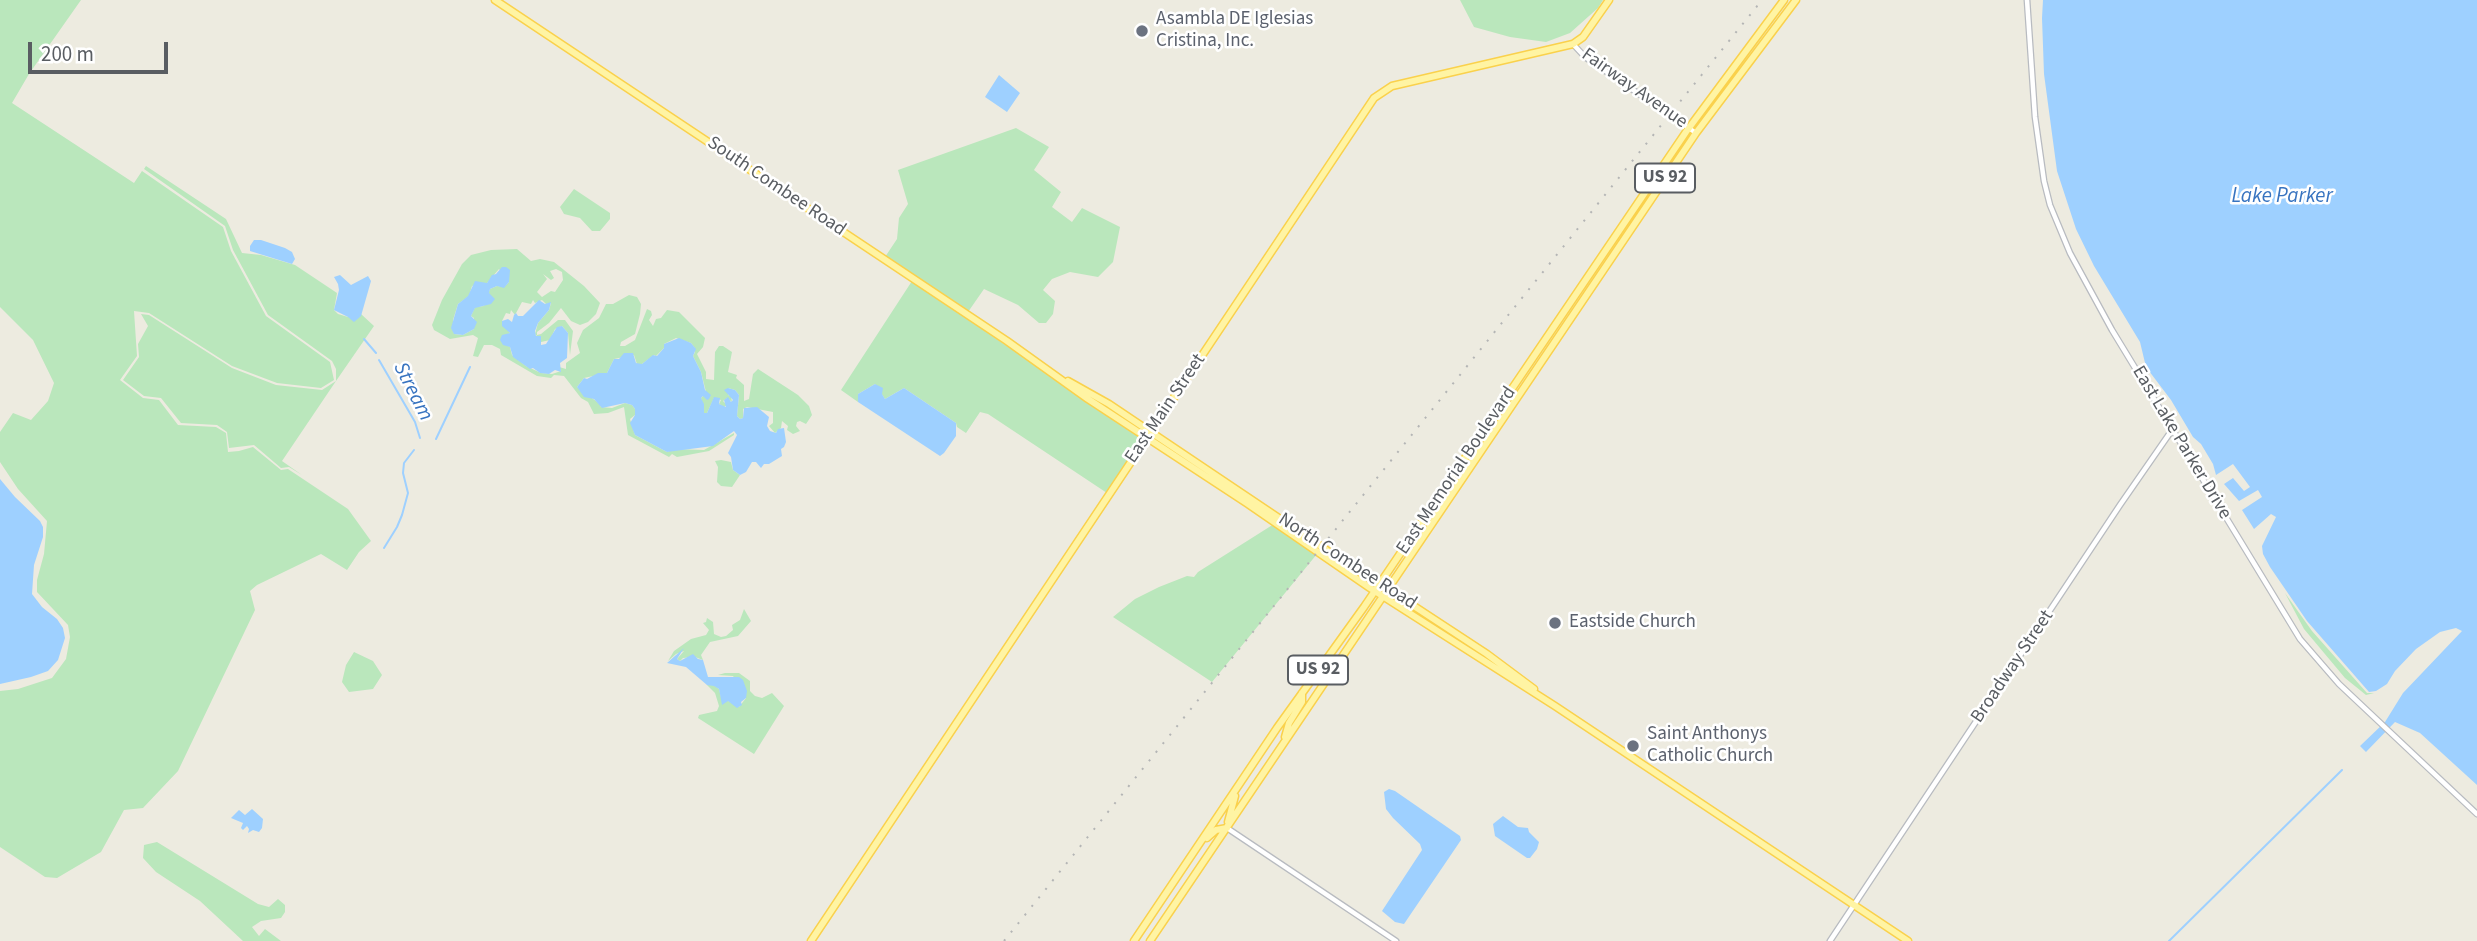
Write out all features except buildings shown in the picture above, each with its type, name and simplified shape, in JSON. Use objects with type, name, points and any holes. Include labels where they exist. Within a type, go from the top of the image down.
[{"type":"main road","name":"South Combee Road","points":[[495,0],[1057,375],[1073,389],[1149,435]]},
{"type":"main road","points":[[1573,44],[1583,37],[1609,0]]},
{"type":"main road","name":"US 92","points":[[1612,242],[1689,127],[1784,0]]},
{"type":"main road","name":"US 92","points":[[1619,247],[1696,132],[1796,0]]},
{"type":"main road","points":[[1760,30],[1767,35]]},
{"type":"main road","name":"East Main Street","points":[[811,941],[1374,98],[1392,86],[1573,44]]},
{"type":"main road","points":[[1612,242],[1619,247]]},
{"type":"main road","name":"East Memorial Boulevard","points":[[1377,588],[1612,242]]},
{"type":"main road","name":"East Memorial Boulevard","points":[[1388,590],[1619,247]]},
{"type":"main road","points":[[1470,468],[1472,458],[1493,418]]},
{"type":"main road","name":"North Combee Road","points":[[1149,435],[1377,588],[1384,596],[1540,696],[1908,941]]},
{"type":"main road","name":"US 92","points":[[1134,941],[1302,692],[1377,588]]},
{"type":"main road","name":"North Combee Road","points":[[1377,588],[1388,590],[1487,654],[1540,696]]},
{"type":"main road","name":"US 92","points":[[1150,941],[1388,590]]},
{"type":"main road","points":[[1282,745],[1289,723],[1302,702],[1302,692]]},
{"type":"main road","points":[[1194,851],[1213,832],[1227,828],[1230,809],[1244,778]]},
{"type":"street","name":"East Lake Parker Drive","points":[[2027,0],[2035,117],[2050,205],[2070,253],[2118,340],[2300,639],[2327,672],[2477,814]]},
{"type":"street","name":"Fairway Avenue","points":[[1573,44],[1585,57],[1696,132]]},
{"type":"street","name":"Broadway Street","points":[[1829,941],[2172,430]]},
{"type":"street","points":[[1227,828],[1396,941]]},
{"type":"green space","points":[[0,0],[81,0],[12,103],[134,183],[142,171],[223,227],[231,251],[266,316],[330,362],[334,380],[321,388],[277,383],[232,366],[149,313],[134,311],[137,356],[120,380],[143,398],[159,400],[178,425],[216,427],[226,433],[228,452],[253,447],[281,470],[288,469],[348,509],[371,541],[359,552],[347,570],[321,554],[250,591],[255,610],[178,771],[143,808],[124,810],[101,852],[57,878],[45,877],[0,847],[0,691],[18,689],[52,678],[66,659],[70,637],[68,625],[37,592],[47,521],[18,489],[0,462],[0,432],[13,413],[31,420],[48,401],[54,383],[33,340],[0,307]]},
{"type":"green space","points":[[1460,0],[1603,0],[1598,8],[1570,33],[1546,42],[1510,37],[1474,27]]},
{"type":"green space","points":[[1016,128],[1049,147],[1034,170],[1061,192],[1052,207],[1072,222],[1082,208],[1120,227],[1113,262],[1098,277],[1070,272],[1052,279],[1043,290],[1055,301],[1053,314],[1046,323],[1039,323],[1018,305],[984,289],[968,312],[885,257],[897,239],[899,218],[908,204],[898,170]]},
{"type":"green space","points":[[146,166],[226,219],[242,253],[261,255],[295,265],[337,293],[334,310],[338,314],[348,317],[361,314],[374,326],[336,381],[336,369],[332,361],[268,315],[233,250],[225,226],[144,169]]},
{"type":"green space","points":[[574,189],[610,213],[610,219],[600,231],[592,231],[580,218],[564,214],[560,207]]},
{"type":"green space","points":[[517,249],[531,261],[540,259],[554,262],[600,303],[596,314],[588,322],[580,325],[571,321],[561,308],[549,323],[537,332],[537,335],[541,334],[558,320],[565,320],[573,331],[570,355],[568,333],[562,326],[555,329],[550,340],[541,342],[535,334],[538,323],[549,310],[551,303],[546,304],[542,300],[535,303],[533,300],[531,304],[522,302],[515,315],[511,310],[510,314],[506,313],[502,321],[510,333],[505,344],[510,347],[512,355],[526,366],[541,373],[552,374],[561,371],[559,367],[566,369],[566,363],[580,353],[577,343],[583,330],[599,318],[606,304],[613,304],[629,295],[637,297],[641,304],[640,314],[635,334],[621,342],[620,346],[635,340],[647,309],[651,311],[649,320],[653,326],[656,319],[661,318],[667,310],[679,312],[705,338],[703,347],[697,354],[706,372],[706,379],[714,380],[715,352],[719,346],[723,346],[732,352],[728,372],[737,375],[736,378],[744,385],[744,401],[749,399],[753,374],[758,369],[798,395],[809,406],[812,415],[806,424],[797,422],[796,426],[800,431],[793,434],[782,421],[781,428],[775,433],[769,426],[773,423],[773,412],[747,407],[743,409],[743,418],[740,419],[737,416],[739,395],[728,388],[732,402],[727,398],[723,401],[727,405],[724,407],[719,404],[721,400],[714,398],[707,413],[704,413],[701,398],[706,392],[693,356],[694,347],[691,343],[676,338],[664,344],[664,348],[656,356],[642,364],[637,364],[634,355],[614,359],[607,373],[584,378],[577,387],[601,407],[612,408],[625,403],[632,405],[635,415],[630,419],[635,435],[667,452],[675,449],[704,450],[734,433],[709,451],[677,457],[672,454],[669,457],[628,435],[624,407],[608,413],[594,414],[588,402],[581,398],[564,376],[537,376],[501,355],[500,349],[492,345],[484,345],[478,357],[473,356],[478,338],[473,335],[450,339],[434,330],[432,325],[442,300],[462,264],[471,255],[491,250]],"holes":[[[499,269],[509,282],[504,287],[490,289],[484,306],[475,307],[471,316],[474,318],[474,329],[463,335],[454,334],[453,320],[458,304],[469,296],[472,286],[487,283]],[[556,269],[562,272],[563,280],[555,292],[551,291],[542,297],[537,292],[547,279],[543,274],[551,280],[554,278],[550,271]]]},
{"type":"green space","points":[[912,281],[1143,439],[1107,493],[988,414],[980,412],[966,433],[957,427],[956,423],[904,388],[885,399],[875,384],[858,394],[858,402],[841,390]]},
{"type":"green space","points":[[141,314],[149,315],[232,368],[276,385],[322,390],[336,381],[282,461],[302,475],[289,467],[281,468],[254,445],[229,448],[227,432],[217,425],[181,423],[161,398],[144,396],[123,380],[139,357],[138,344],[148,326]]},
{"type":"green space","points":[[715,461],[731,462],[733,470],[740,475],[732,487],[721,486],[717,482],[718,467]]},
{"type":"green space","points":[[1274,524],[1317,554],[1212,682],[1113,617],[1135,599],[1159,587],[1187,576],[1194,577]]},
{"type":"green space","points":[[2285,593],[2312,631],[2367,693],[2374,693],[2366,695],[2345,678],[2304,629]]},
{"type":"green space","points":[[744,609],[751,621],[738,636],[710,642],[701,655],[703,660],[695,657],[683,658],[680,661],[677,659],[684,651],[668,661],[674,651],[691,639],[706,635],[709,630],[703,623],[707,618],[713,622],[714,634],[726,636],[733,630],[732,625],[740,620]]},
{"type":"green space","points":[[354,652],[373,661],[382,675],[373,689],[349,692],[342,682],[346,665]]},
{"type":"green space","points":[[739,673],[750,681],[750,691],[755,696],[762,698],[772,693],[784,706],[754,754],[698,718],[699,715],[717,711],[719,706],[715,693],[707,685],[714,685],[719,689],[721,697],[739,707],[746,698],[746,693],[733,676],[718,675]]},
{"type":"green space","points":[[157,842],[258,904],[269,907],[278,899],[285,905],[281,918],[261,921],[252,927],[259,936],[265,929],[281,941],[243,941],[200,901],[156,872],[143,858],[144,845]]},
{"type":"water","name":"Lake Parker","points":[[2043,0],[2477,0],[2477,785],[2420,733],[2395,722],[2366,752],[2360,746],[2385,722],[2403,693],[2462,631],[2456,628],[2440,632],[2416,649],[2395,671],[2387,684],[2369,692],[2307,621],[2270,567],[2262,546],[2276,517],[2271,514],[2254,529],[2242,510],[2262,497],[2258,490],[2239,501],[2224,484],[2233,478],[2244,491],[2250,487],[2233,464],[2216,475],[2201,444],[2193,437],[2171,400],[2146,367],[2140,342],[2094,266],[2076,229],[2057,171],[2044,74]]},
{"type":"water","points":[[999,75],[1020,93],[1007,112],[985,97]]},
{"type":"water","points":[[254,240],[285,248],[292,252],[295,259],[292,264],[250,251]]},
{"type":"water","points":[[502,267],[510,270],[509,282],[504,288],[497,286],[490,289],[489,293],[495,299],[491,304],[475,308],[471,316],[477,322],[474,329],[463,335],[454,334],[451,328],[458,304],[468,296],[475,281],[487,283]]},
{"type":"water","points":[[340,275],[351,285],[368,276],[371,281],[361,316],[354,322],[334,310],[339,290],[334,277]]},
{"type":"water","points":[[539,300],[545,304],[551,302],[549,310],[535,331],[536,336],[541,336],[541,345],[546,344],[557,327],[562,326],[568,333],[567,358],[560,363],[561,372],[555,370],[549,374],[530,369],[513,357],[510,347],[503,345],[500,340],[502,335],[510,333],[502,326],[502,321],[508,319],[512,322],[516,313],[523,316]]},
{"type":"water","points":[[679,338],[691,343],[696,349],[693,356],[701,372],[705,390],[711,395],[707,400],[703,396],[701,398],[704,413],[707,413],[714,397],[720,398],[719,404],[726,407],[724,400],[728,397],[731,402],[733,400],[724,390],[735,390],[739,395],[737,416],[740,419],[743,418],[744,408],[757,407],[769,417],[767,426],[770,431],[776,433],[778,429],[784,428],[786,442],[781,449],[782,456],[761,468],[756,462],[752,462],[746,472],[740,475],[733,470],[728,453],[737,435],[734,431],[713,446],[667,452],[635,435],[630,423],[635,415],[632,405],[625,403],[602,408],[594,399],[584,397],[577,387],[584,378],[607,373],[614,359],[619,359],[624,353],[633,353],[636,363],[642,364],[653,355],[657,356],[664,344]]},
{"type":"water","points":[[875,384],[883,388],[885,399],[904,388],[956,423],[956,436],[944,453],[940,456],[858,402],[858,394]]},
{"type":"water","points":[[0,479],[43,527],[43,537],[34,565],[32,594],[42,607],[57,619],[65,638],[58,660],[48,671],[0,684]]},
{"type":"water","points":[[684,648],[677,659],[680,661],[693,654],[703,660],[708,677],[739,677],[743,680],[747,691],[742,705],[737,708],[728,701],[722,705],[719,689],[707,685],[686,667],[667,663]]},
{"type":"water","points":[[1389,789],[1460,836],[1461,840],[1404,924],[1395,922],[1382,911],[1422,850],[1420,844],[1386,809],[1384,792]]},
{"type":"water","points":[[252,809],[263,819],[262,828],[259,832],[253,830],[248,833],[247,826],[243,830],[243,823],[231,818],[239,810],[245,815]]},
{"type":"water","points":[[1503,816],[1518,827],[1528,828],[1539,842],[1530,858],[1495,836],[1493,824]]},
{"type":"waterway","name":"Stream","points":[[364,339],[376,353]]},
{"type":"waterway","name":"Stream","points":[[379,360],[415,422],[420,438]]},
{"type":"waterway","name":"Stream","points":[[436,439],[470,367]]},
{"type":"waterway","name":"Stream","points":[[384,548],[402,515],[408,493],[403,473],[404,463],[414,450]]},
{"type":"waterway","points":[[2169,941],[2342,770]]},
{"type":"railway","points":[[1004,941],[1762,0]]},
{"type":"place","name":"Asambla DE Iglesias Cristina, Inc.","points":[[1142,31]]},
{"type":"place","name":"Eastside Church","points":[[1555,623]]},
{"type":"place","name":"Saint Anthonys Catholic Church","points":[[1633,746]]}]
